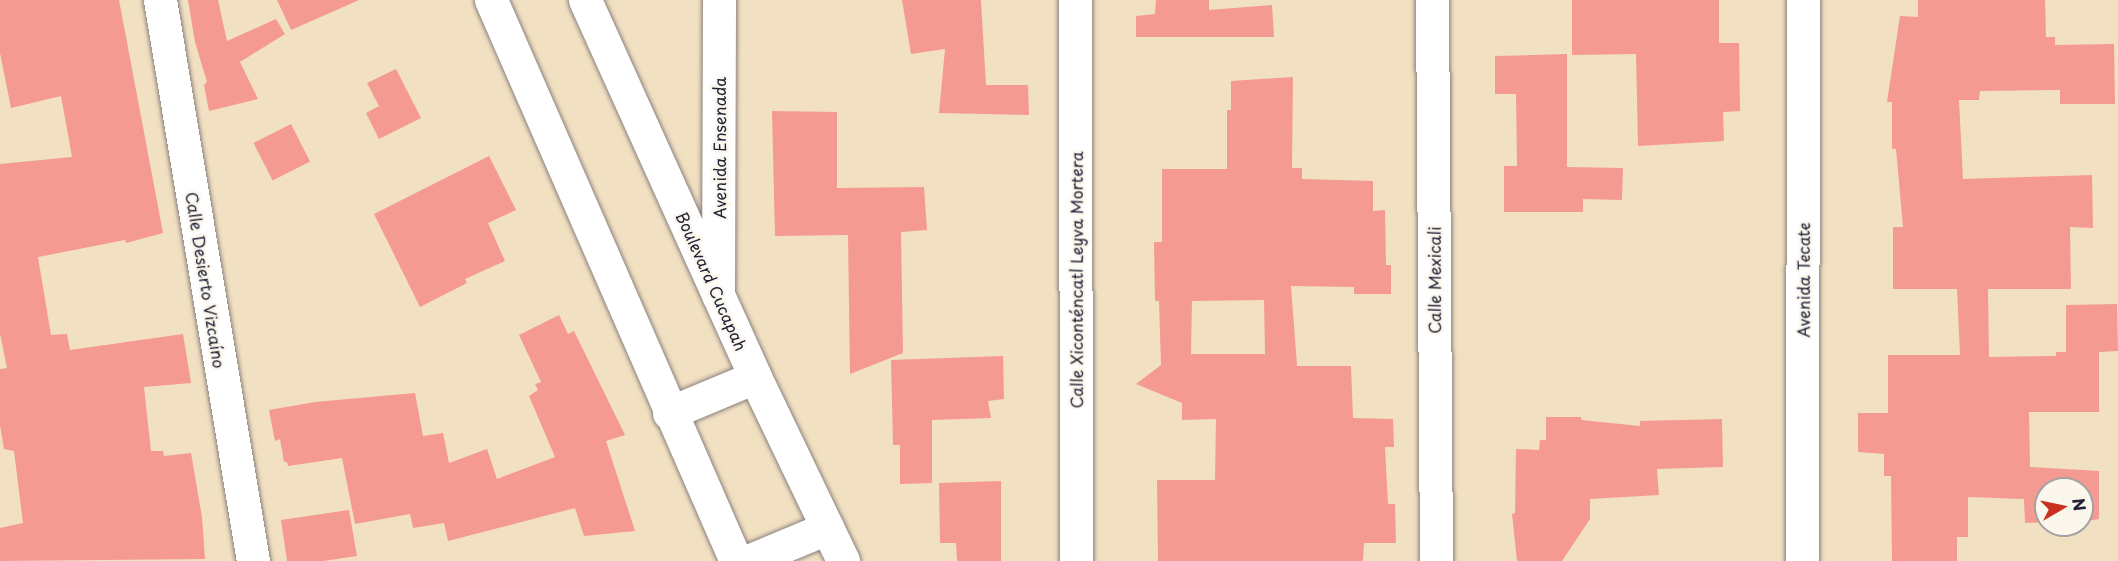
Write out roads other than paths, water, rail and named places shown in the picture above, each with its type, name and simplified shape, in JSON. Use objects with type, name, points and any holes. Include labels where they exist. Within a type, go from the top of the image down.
[{"type":"street","name":"Calle Desierto Vizcaíno","points":[[160,0],[253,561]]},
{"type":"street","points":[[491,0],[669,413],[736,561]]},
{"type":"street","name":"Boulevard Cucapah","points":[[585,0],[755,376],[843,561]]},
{"type":"street","name":"Avenida Ensenada","points":[[718,295],[719,0]]},
{"type":"street","name":"Calle Xiconténcatl Leyva Mortera","points":[[1075,0],[1076,561]]},
{"type":"street","name":"Calle Mexicali","points":[[1432,0],[1436,561]]},
{"type":"street","name":"Avenida Tecate","points":[[1802,561],[1803,0]]},
{"type":"street","points":[[669,413],[755,376]]},
{"type":"street","points":[[748,561],[827,528]]}]
